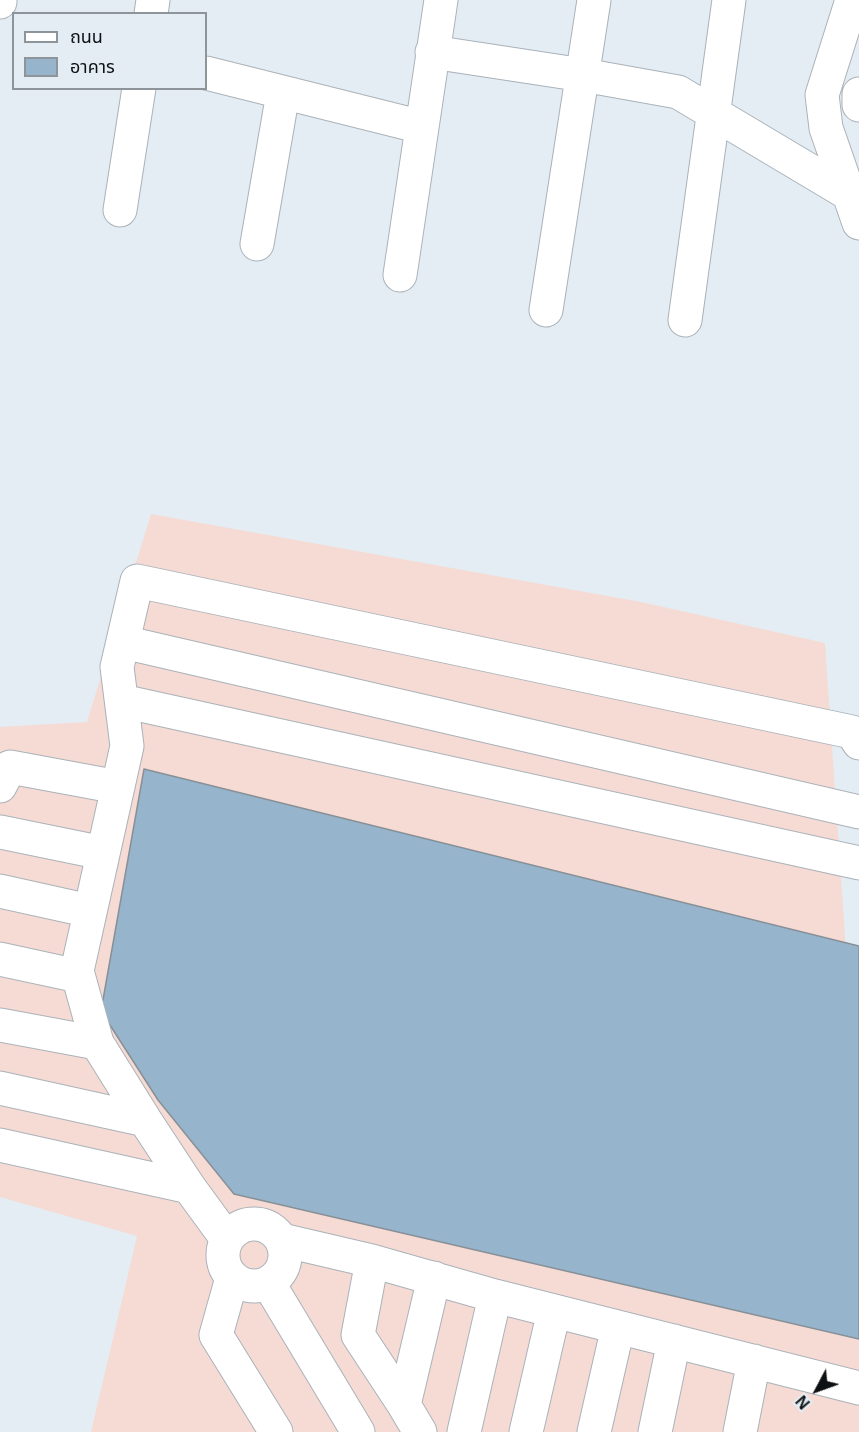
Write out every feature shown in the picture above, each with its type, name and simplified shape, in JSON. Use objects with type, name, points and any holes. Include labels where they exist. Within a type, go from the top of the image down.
[{"type":"street","points":[[400,275],[441,0]]},
{"type":"street","points":[[546,310],[594,0]]},
{"type":"street","points":[[685,320],[729,0]]},
{"type":"street","points":[[852,0],[822,96],[826,128],[854,209]]},
{"type":"street","points":[[432,52],[678,92],[714,113],[854,209]]},
{"type":"street","points":[[207,73],[422,127]]},
{"type":"street","points":[[120,210],[139,90]]},
{"type":"street","points":[[257,244],[283,93]]},
{"type":"street","points":[[859,94],[859,105]]},
{"type":"street","points":[[227,1239],[189,1187],[97,1042],[77,970],[127,746],[117,667],[136,581],[852,732],[859,743]]},
{"type":"street","points":[[123,642],[859,812]]},
{"type":"street","points":[[122,701],[859,863]]},
{"type":"street","points":[[0,786],[10,767],[118,787]]},
{"type":"street","points":[[0,832],[103,853]]},
{"type":"street","points":[[0,891],[90,911]]},
{"type":"street","points":[[0,959],[78,976]]},
{"type":"street","points":[[0,1024],[97,1042]]},
{"type":"street","points":[[0,1088],[145,1120]]},
{"type":"street","points":[[0,1145],[189,1187]]},
{"type":"street","points":[[276,1432],[216,1335],[251,1283],[277,1277],[282,1270],[285,1260],[282,1240],[269,1227],[250,1224],[233,1231],[227,1239],[223,1249],[226,1270],[251,1283],[358,1432]]},
{"type":"street","points":[[282,1240],[372,1261],[495,1296],[859,1388]]},
{"type":"street","points":[[372,1261],[358,1335],[412,1418]]},
{"type":"street","points":[[412,1418],[434,1278]]},
{"type":"street","points":[[251,1283],[342,1432]]},
{"type":"street","points":[[464,1432],[495,1296]]},
{"type":"street","points":[[526,1432],[554,1311]]},
{"type":"street","points":[[594,1432],[618,1327]]},
{"type":"street","points":[[655,1432],[674,1341]]},
{"type":"street","points":[[740,1432],[754,1361]]},
{"type":"shaded area","points":[[151,514],[641,602],[825,643],[859,1140],[859,1432],[91,1432],[137,1236],[0,1197],[0,727],[87,722]]},
{"type":"building","points":[[144,769],[859,946],[859,1339],[234,1194],[158,1100],[101,1011]]}]
